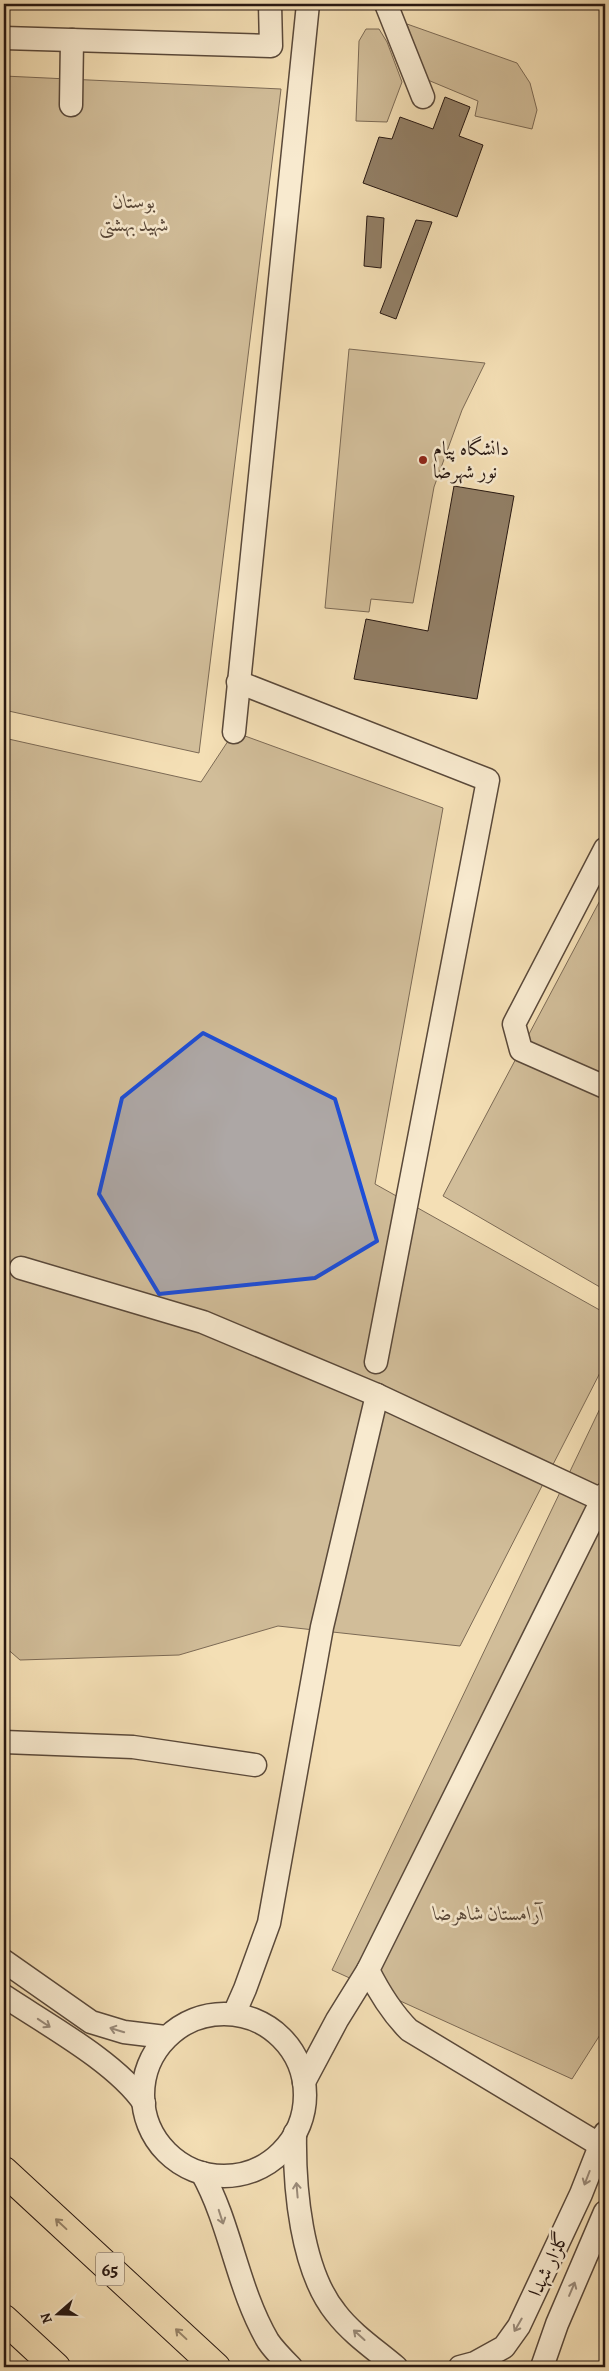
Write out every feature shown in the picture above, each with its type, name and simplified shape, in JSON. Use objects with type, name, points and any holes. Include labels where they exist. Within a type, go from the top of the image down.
[{"type":"highway","name":"65","points":[[4,2171],[216,2367]]},
{"type":"highway","points":[[4,2318],[56,2367]]},
{"type":"street","points":[[4,38],[271,46],[270,4]]},
{"type":"street","points":[[234,732],[308,4]]},
{"type":"street","points":[[386,4],[423,97]]},
{"type":"street","points":[[71,105],[72,40]]},
{"type":"street","points":[[238,682],[488,780],[376,1362]]},
{"type":"street","points":[[605,849],[514,1024],[521,1050],[605,1087]]},
{"type":"street","points":[[21,1268],[204,1322],[377,1395],[604,1497],[368,1970],[337,2020],[304,2082]]},
{"type":"street","points":[[234,2014],[269,1923],[322,1627],[377,1395]]},
{"type":"street","points":[[4,1742],[133,1747],[255,1765]]},
{"type":"street","points":[[4,1962],[91,2022],[124,2032],[165,2037]]},
{"type":"street","points":[[368,1970],[393,2012],[409,2030],[603,2139]]},
{"type":"street","points":[[4,1996],[118,2073],[136,2091],[144,2103]]},
{"type":"street","points":[[234,2014],[263,2023],[276,2032],[295,2056],[304,2082],[305,2101],[302,2116],[295,2133],[288,2145],[277,2156],[256,2169],[234,2176],[217,2176],[187,2167],[162,2147],[146,2118],[143,2086],[153,2056],[165,2037],[187,2022],[202,2017],[234,2014]]},
{"type":"street","points":[[295,2133],[298,2203],[305,2243],[320,2284],[336,2313],[396,2367]]},
{"type":"street","name":"گلزار شهدا","points":[[460,2367],[475,2363],[504,2347],[519,2326],[582,2194],[603,2139]]},
{"type":"street","points":[[202,2173],[214,2195],[251,2305],[269,2342],[291,2367]]},
{"type":"street","name":"گلزار شهدا","points":[[542,2367],[557,2324],[605,2212]]},
{"type":"highlighted area","points":[[203,1033],[335,1099],[377,1241],[315,1278],[159,1294],[99,1194],[122,1098]]},
{"type":"green space","points":[[407,24],[517,63],[530,83],[537,110],[532,129],[475,116],[478,101],[423,78]]},
{"type":"green space","points":[[366,29],[379,29],[387,42],[402,82],[387,122],[356,121],[359,41]]},
{"type":"green space","name":"بوستان شهید بهشتی","points":[[4,76],[281,89],[199,753],[4,710]]},
{"type":"green space","points":[[349,349],[485,363],[462,410],[434,487],[413,603],[371,599],[369,612],[325,608]]},
{"type":"green space","points":[[234,732],[443,808],[375,1184],[605,1313],[605,1363],[460,1646],[278,1626],[179,1655],[20,1660],[4,1646],[4,738],[201,782]]},
{"type":"green space","points":[[605,891],[605,1290],[443,1196]]},
{"type":"green space","name":"آرامستان شاهرضا","points":[[605,1398],[605,2027],[572,2079],[332,1970]]},
{"type":"building","points":[[445,97],[470,107],[459,136],[483,145],[457,217],[363,183],[379,137],[392,139],[400,117],[433,129]]},
{"type":"building","points":[[367,216],[384,218],[381,268],[364,266]]},
{"type":"building","points":[[416,220],[432,222],[396,319],[380,313]]},
{"type":"building","points":[[454,486],[514,496],[477,699],[354,679],[366,619],[428,631]]},
{"type":"place","name":"دانشگاه پیام نور شهرضا","points":[[423,460]]}]
